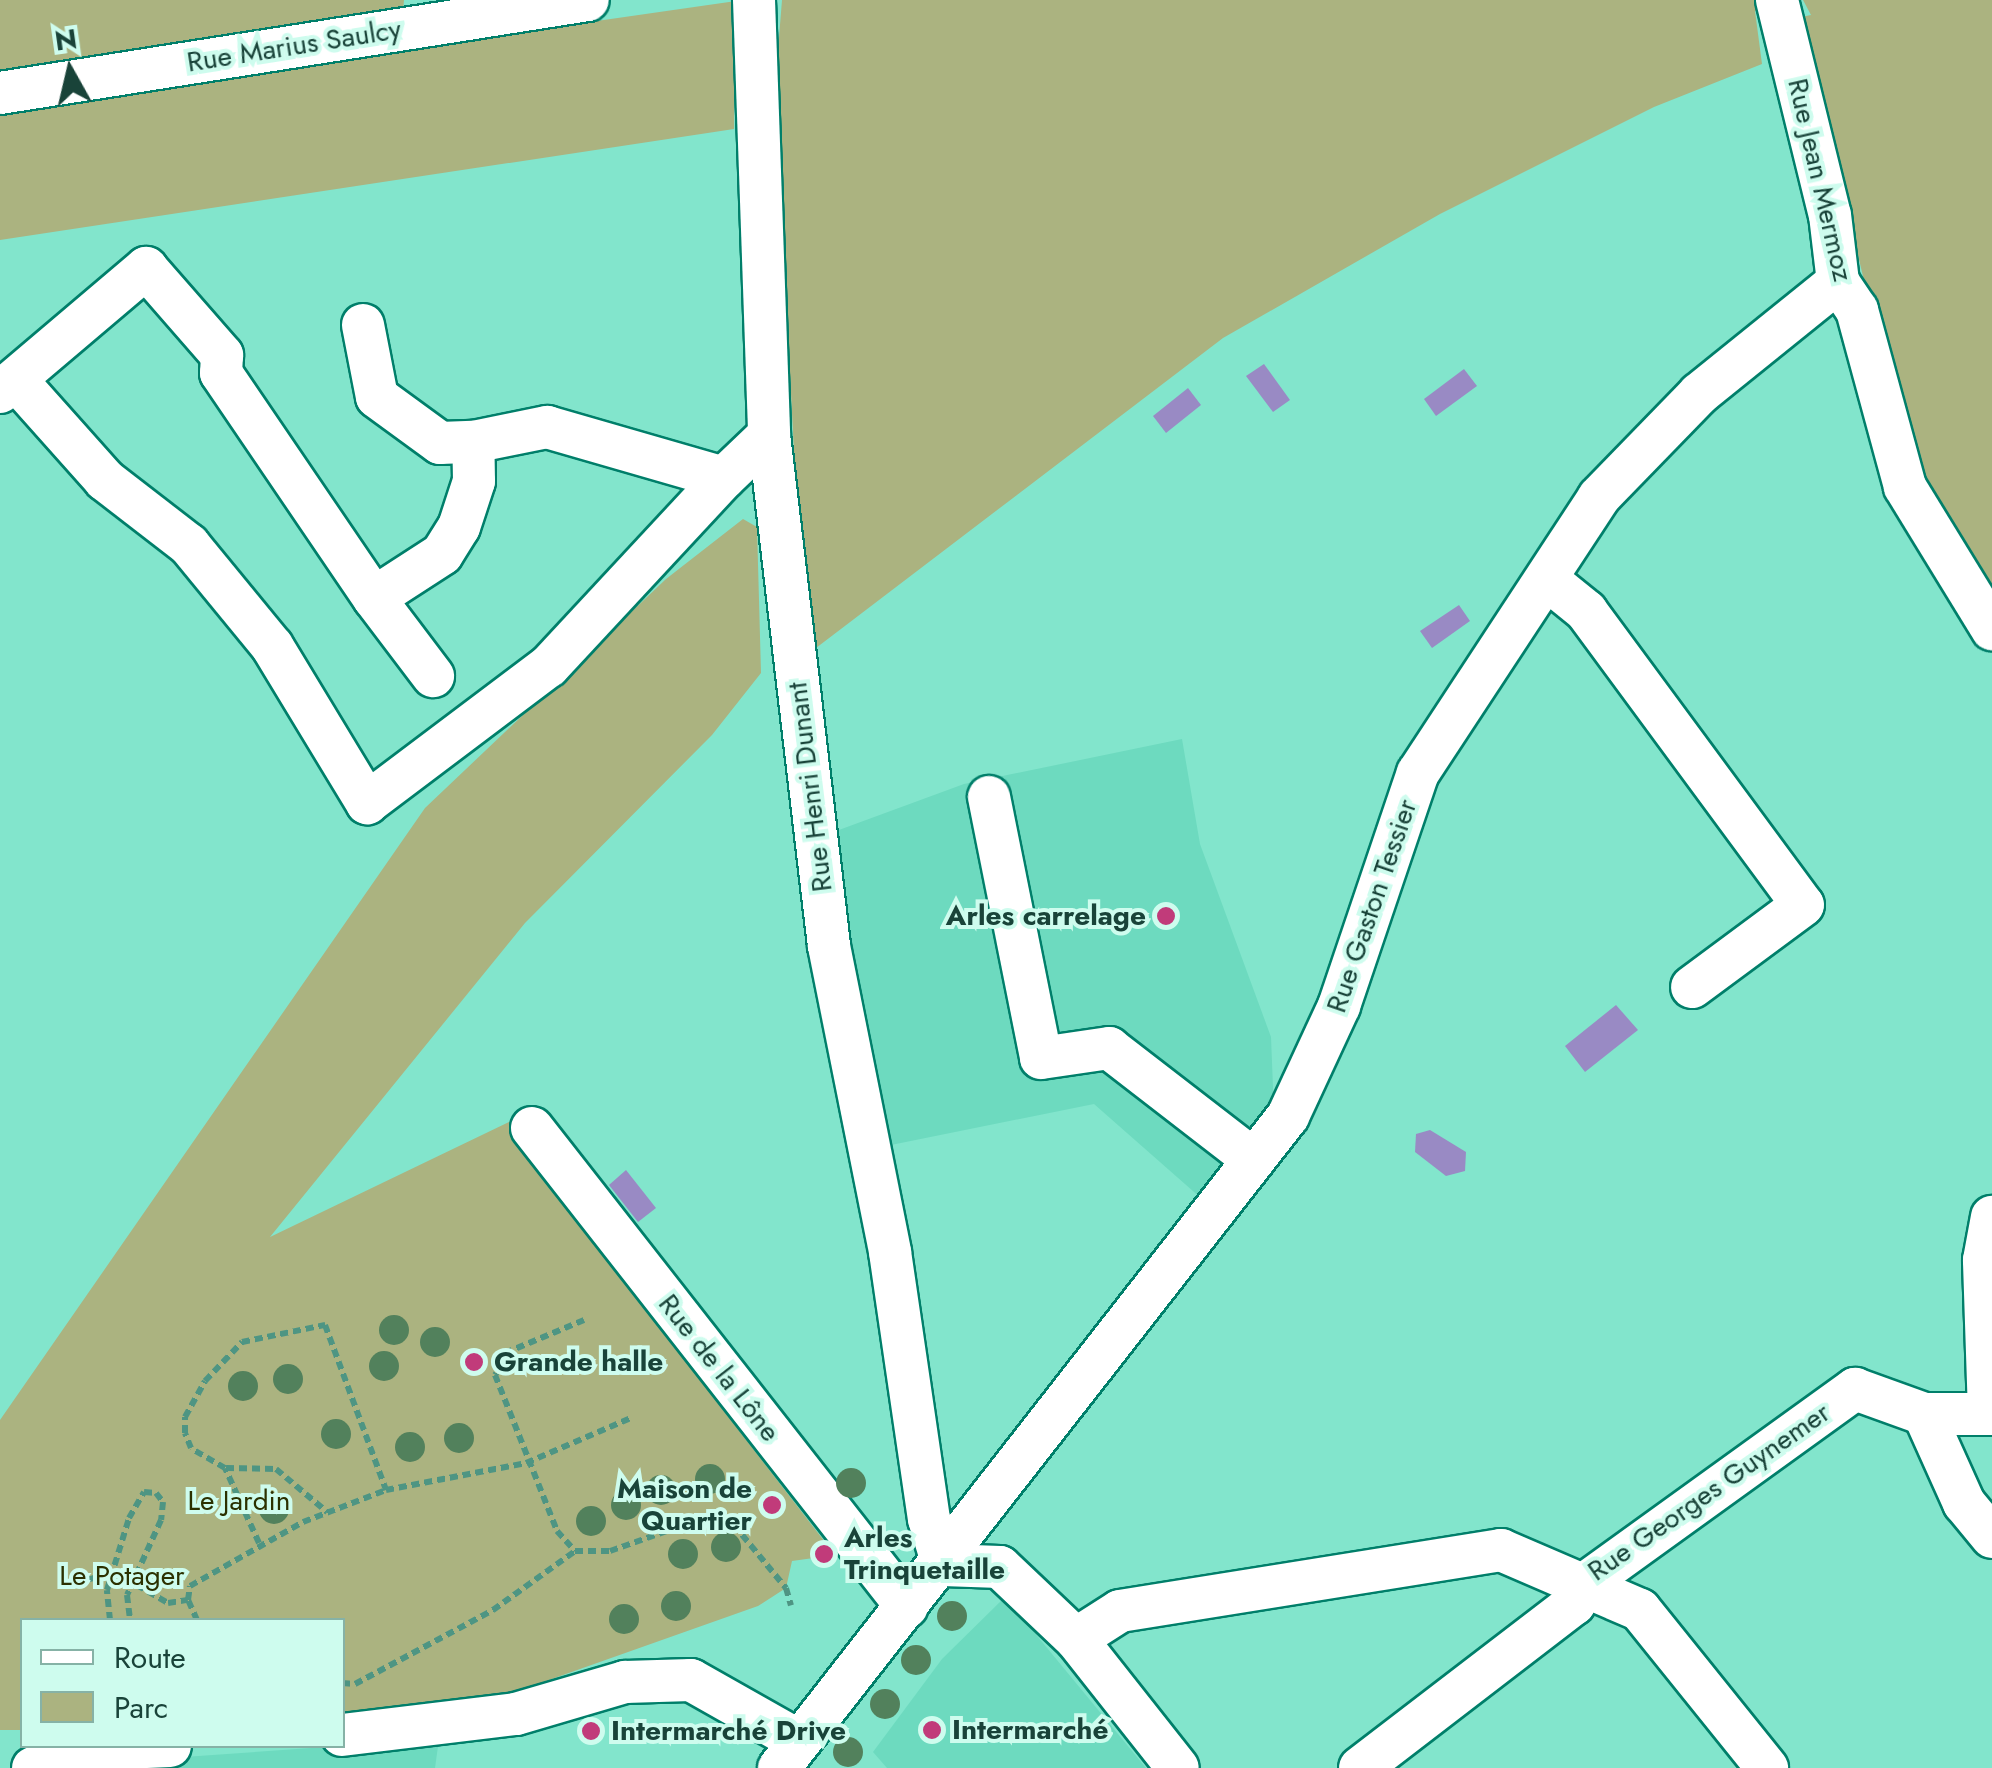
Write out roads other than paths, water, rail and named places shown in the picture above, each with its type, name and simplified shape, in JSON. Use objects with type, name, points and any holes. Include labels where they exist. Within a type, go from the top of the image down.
[{"type":"street","name":"Rue Marius Saulcy","points":[[0,93],[588,0]]},
{"type":"street","name":"Rue Henri Dunant","points":[[754,0],[769,434],[829,946],[890,1252],[929,1519],[942,1565]]},
{"type":"street","name":"Rue Jean Mermoz","points":[[1777,0],[1830,215],[1838,282],[1857,310],[1905,487],[1992,629]]},
{"type":"street","points":[[433,676],[374,598],[221,373],[222,356],[146,268],[8,386],[104,480],[189,545],[272,646],[367,802],[550,666],[769,434]]},
{"type":"street","name":"Rue Gaston Tessier","points":[[788,1754],[942,1565],[1288,1116],[1340,1006],[1418,773],[1521,612],[1549,581],[1599,496],[1699,394],[1838,282]]},
{"type":"street","points":[[364,324],[376,397],[440,443],[473,442],[547,428],[724,478]]},
{"type":"street","points":[[374,598],[442,554],[460,527],[474,481],[473,442]]},
{"type":"street","points":[[1549,581],[1586,612],[1803,905],[1692,986]]},
{"type":"street","points":[[988,796],[1041,1058],[1110,1048],[1254,1160]]},
{"type":"street","name":"Rue de la Lône","points":[[532,1128],[907,1607]]},
{"type":"street","points":[[1990,1413],[1984,1260],[1992,1217]]},
{"type":"street","name":"Rue Georges Guynemer","points":[[1076,1639],[1130,1609],[1501,1550],[1586,1584],[1855,1389],[1924,1414],[1990,1413]]},
{"type":"street","points":[[1924,1414],[1964,1503],[1992,1536]]},
{"type":"street","points":[[942,1565],[1000,1567],[1076,1639],[1178,1768]]},
{"type":"street","points":[[1360,1768],[1574,1604],[1586,1584],[1640,1610],[1767,1768]]},
{"type":"street","points":[[345,1735],[516,1714],[625,1682],[691,1680],[788,1754]]},
{"type":"street","points":[[33,1768],[75,1750],[122,1748]]},
{"type":"place","name":"Arles carrelage","points":[[1166,916]]},
{"type":"place","name":"Grande halle","points":[[474,1362]]},
{"type":"place","name":"Maison de Quartier","points":[[772,1505]]},
{"type":"place","name":"Arles Trinquetaille","points":[[824,1554]]},
{"type":"place","name":"Intermarché","points":[[932,1730]]},
{"type":"place","name":"Intermarché Drive","points":[[591,1731]]},
{"type":"park label","name":"Le Jardin","points":[[239,1501]]},
{"type":"park label","name":"Le Potager","points":[[122,1576]]}]
